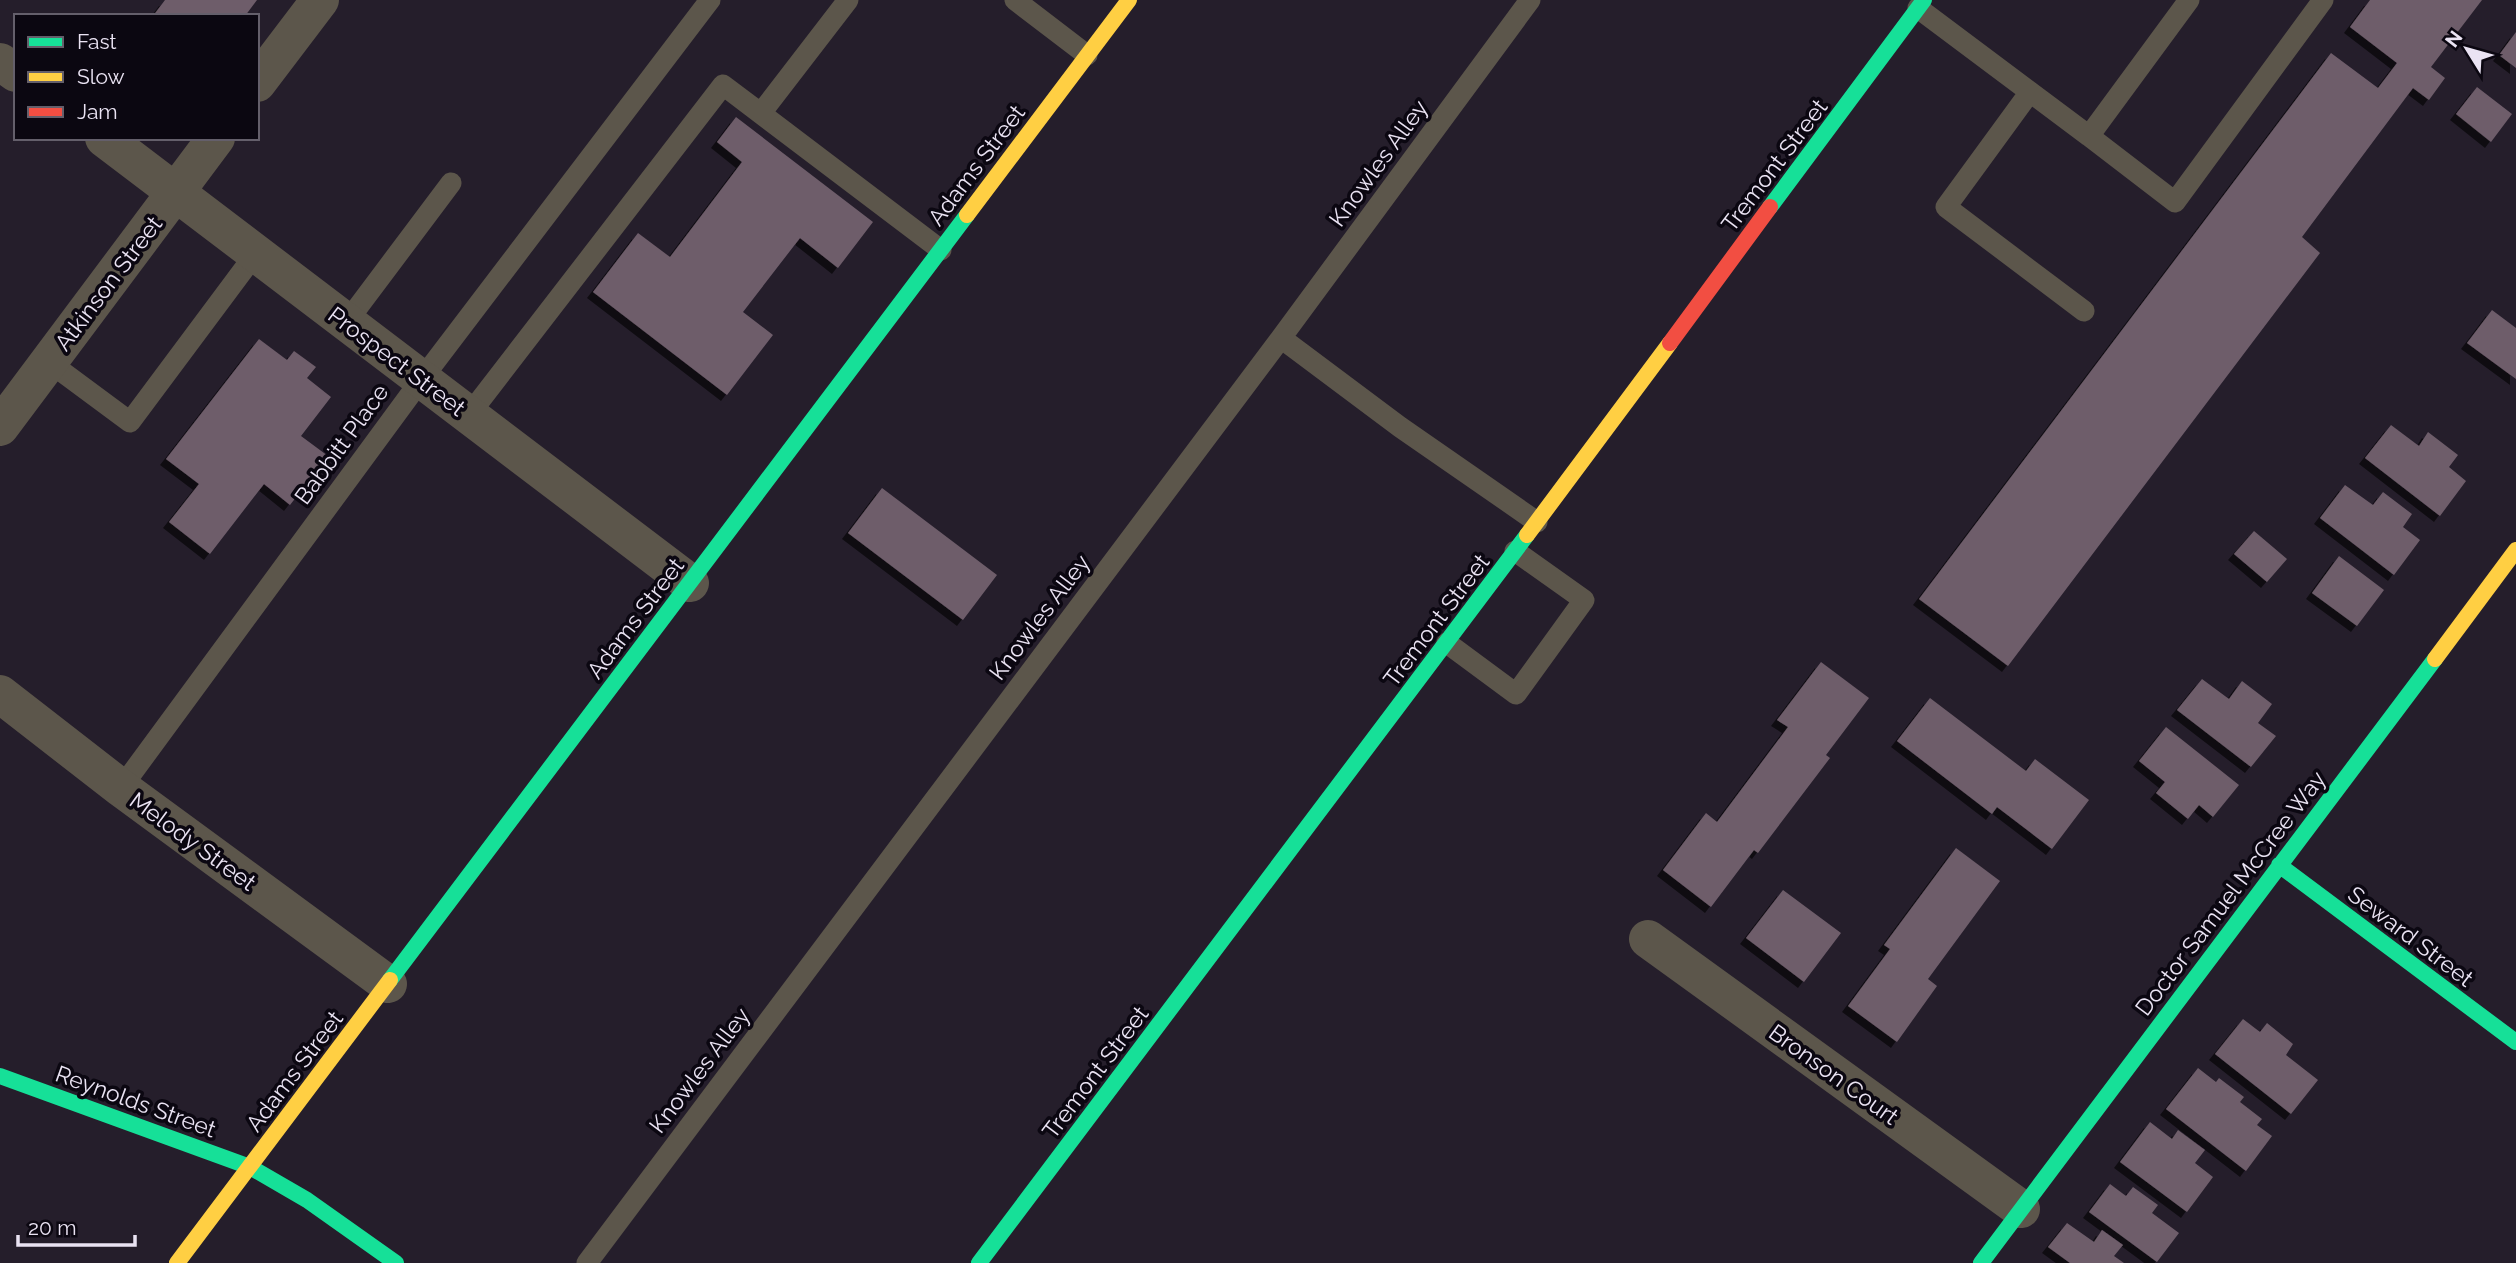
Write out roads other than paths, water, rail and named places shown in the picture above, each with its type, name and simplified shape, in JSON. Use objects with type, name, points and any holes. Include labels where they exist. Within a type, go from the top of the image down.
[{"type":"street","points":[[259,80],[320,0]]},
{"type":"street","name":"Adams Street","points":[[177,1263],[1129,0]]},
{"type":"street","name":"Tremont Street","points":[[979,1263],[1447,643],[1921,4]]},
{"type":"street","name":"Prospect Street","points":[[107,140],[690,583]]},
{"type":"street","name":"Atkinson Street","points":[[0,427],[214,140]]},
{"type":"street","name":"Doctor Samuel McCree Way","points":[[1980,1263],[2516,550]]},
{"type":"street","name":"Melody Street","points":[[0,694],[121,788],[388,984]]},
{"type":"street","name":"Seward Street","points":[[2279,865],[2516,1042]]},
{"type":"street","name":"Bronson Court","points":[[1648,939],[2021,1209]]},
{"type":"street","name":"Reynolds Street","points":[[0,1076],[250,1167],[316,1205],[396,1263]]},
{"type":"lane","name":"Babbitt Place","points":[[121,788],[421,380],[710,0]]},
{"type":"lane","points":[[761,113],[848,0]]},
{"type":"lane","points":[[1015,0],[1087,55]]},
{"type":"lane","name":"Knowles Alley","points":[[587,1263],[1282,338],[1530,0]]},
{"type":"lane","points":[[2089,136],[2189,0]]},
{"type":"lane","points":[[1921,4],[2030,92],[2175,202],[2323,0]]},
{"type":"lane","points":[[468,416],[723,85],[940,250]]},
{"type":"lane","points":[[2030,92],[1946,207],[2084,311]]},
{"type":"lane","points":[[346,323],[450,183]]},
{"type":"lane","points":[[49,362],[130,422],[256,253]]},
{"type":"lane","points":[[1282,338],[1400,427],[1537,522]]},
{"type":"lane","points":[[1447,643],[1516,694],[1584,600],[1515,551]]}]
